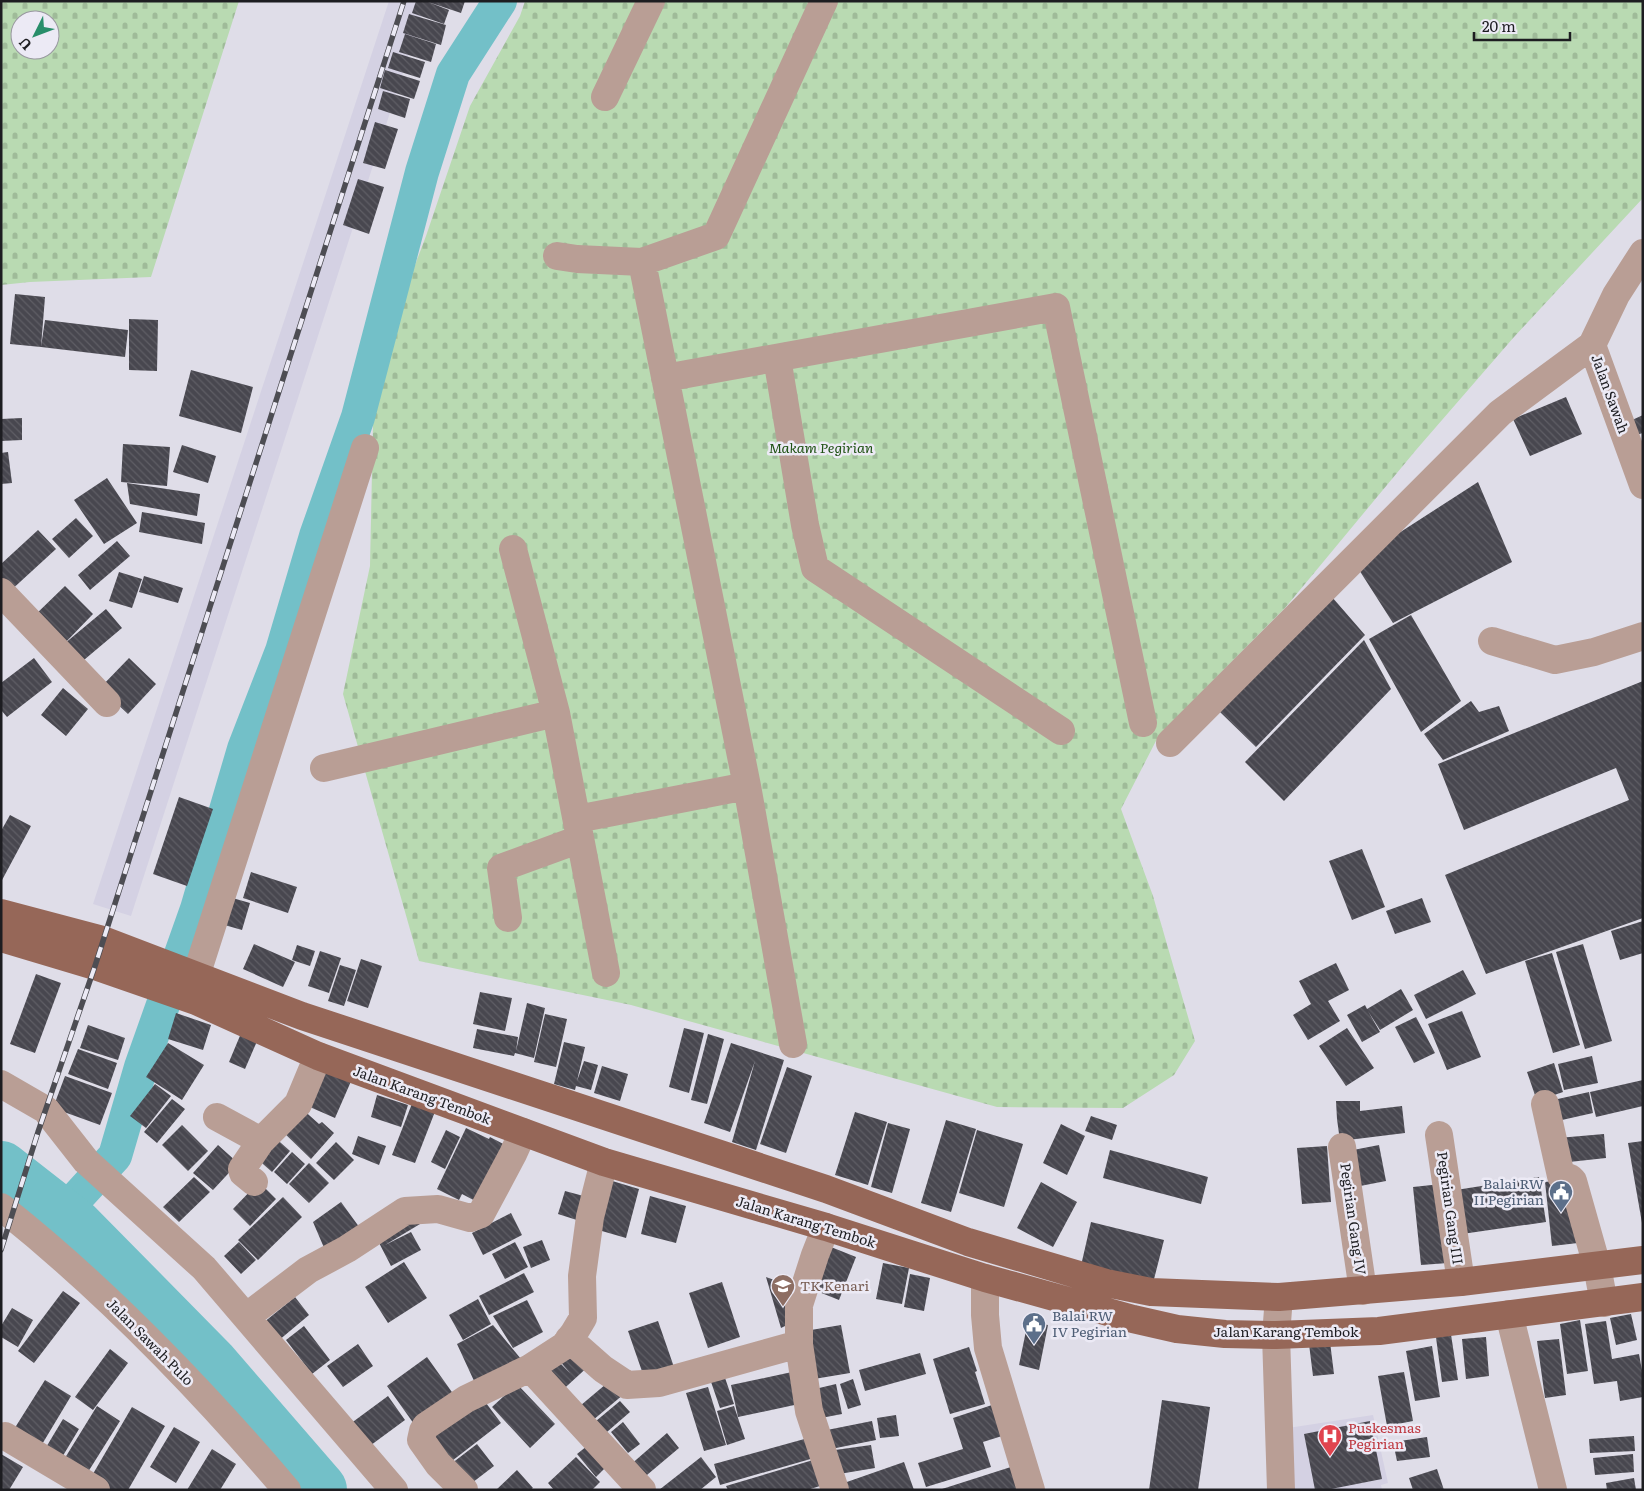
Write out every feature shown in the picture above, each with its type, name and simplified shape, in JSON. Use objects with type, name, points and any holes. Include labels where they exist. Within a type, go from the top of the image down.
[{"type":"main road","name":"Jalan Karang Tembok","points":[[1,913],[103,940],[160,976]]},
{"type":"main road","name":"Jalan Karang Tembok","points":[[1,938],[95,966],[160,976],[196,989],[302,1016],[826,1189],[968,1242],[1106,1283],[1151,1292],[1279,1297],[1461,1282],[1643,1260]]},
{"type":"main road","name":"Jalan Karang Tembok","points":[[196,989],[293,1046],[604,1162],[826,1227],[985,1278],[1133,1319],[1177,1329],[1226,1334],[1379,1331],[1643,1297]]},
{"type":"main road","points":[[293,1046],[302,1016]]},
{"type":"main road","points":[[682,1185],[694,1145]]},
{"type":"street","points":[[605,97],[651,1]]},
{"type":"street","points":[[557,256],[577,260],[642,262],[716,236],[824,1]]},
{"type":"street","name":"Jalan Sawah","points":[[1643,253],[1616,295],[1592,345],[1643,485]]},
{"type":"street","points":[[642,262],[747,786],[793,1044]]},
{"type":"street","points":[[665,378],[1056,306],[1144,723]]},
{"type":"street","points":[[1170,742],[1500,413],[1592,345]]},
{"type":"street","points":[[777,358],[805,525],[815,568],[1061,731]]},
{"type":"street","points":[[196,989],[365,448]]},
{"type":"street","points":[[513,549],[556,713],[606,973]]},
{"type":"street","points":[[1,592],[107,704]]},
{"type":"street","points":[[1492,641],[1555,660],[1594,652],[1643,636]]},
{"type":"street","points":[[324,768],[556,713]]},
{"type":"street","points":[[508,918],[501,868],[578,829],[747,786]]},
{"type":"street","points":[[254,1182],[243,1173],[242,1168],[261,1141],[298,1104],[318,1056]]},
{"type":"street","points":[[1,1084],[46,1110],[86,1161],[204,1268],[394,1490]]},
{"type":"street","points":[[1546,1104],[1561,1176],[1570,1178],[1573,1181],[1597,1266],[1604,1303]]},
{"type":"street","points":[[216,1117],[261,1141]]},
{"type":"street","points":[[246,1317],[308,1270],[347,1250],[405,1211],[438,1209],[470,1218],[481,1214],[523,1132]]},
{"type":"street","name":"Pegirian Gang III","points":[[1439,1134],[1461,1282]]},
{"type":"street","name":"Pegirian Gang IV","points":[[1342,1147],[1363,1291]]},
{"type":"street","points":[[464,1490],[438,1464],[421,1440],[423,1431],[426,1426],[466,1399],[530,1368],[564,1346],[569,1340],[583,1318],[582,1276],[590,1217],[604,1162]]},
{"type":"street","name":"Jalan Sawah Pulo","points":[[1,1207],[99,1291],[200,1393],[262,1479],[286,1490]]},
{"type":"street","points":[[826,1227],[815,1255],[800,1305],[799,1344],[809,1411],[835,1490]]},
{"type":"street","points":[[985,1278],[985,1315],[988,1348],[1031,1490]]},
{"type":"street","points":[[1279,1297],[1276,1334],[1281,1490]]},
{"type":"street","points":[[1509,1314],[1553,1490]]},
{"type":"street","points":[[569,1340],[627,1385],[659,1383],[799,1344]]},
{"type":"street","points":[[530,1368],[642,1490]]},
{"type":"street","points":[[5,1436],[96,1490]]},
{"type":"shaded area","points":[[389,1],[426,1],[131,916],[93,904]]},
{"type":"shaded area","name":"Puskesmas Pegirian","points":[[1373,1415],[1388,1483],[1381,1485],[1382,1490],[1283,1490],[1275,1430]]},
{"type":"green space","points":[[1,1],[239,1],[151,277],[1,285]]},
{"type":"green space","name":"Makam Pegirian","points":[[525,1],[1643,1],[1643,198],[1514,337],[1416,450],[1285,608],[1159,735],[1121,809],[1153,896],[1195,1041],[1174,1075],[1123,1108],[997,1107],[631,1005],[419,961],[343,694],[370,566],[373,424],[387,339],[426,236],[470,106],[520,16]]},
{"type":"building","points":[[416,1],[465,1],[461,13],[428,2],[449,10],[444,24],[412,13]]},
{"type":"building","points":[[409,14],[446,25],[441,45],[403,33]]},
{"type":"building","points":[[405,34],[436,44],[431,62],[399,52]]},
{"type":"building","points":[[393,52],[425,62],[420,78],[388,68]]},
{"type":"building","points":[[385,70],[420,81],[414,99],[380,88]]},
{"type":"building","points":[[383,91],[410,99],[405,118],[378,109]]},
{"type":"building","points":[[375,122],[398,129],[385,169],[363,163]]},
{"type":"building","points":[[358,179],[384,187],[369,234],[343,225]]},
{"type":"building","points":[[15,294],[45,297],[41,347],[10,344]]},
{"type":"building","points":[[129,319],[158,320],[157,371],[129,370]]},
{"type":"building","points":[[45,320],[128,330],[125,357],[41,347]]},
{"type":"building","points":[[191,370],[253,387],[241,433],[179,416]]},
{"type":"building","points":[[1566,397],[1582,434],[1530,456],[1513,419]]},
{"type":"building","points":[[1643,415],[1643,433],[1636,435],[1630,421]]},
{"type":"building","points":[[22,418],[22,440],[1,441],[1,419]]},
{"type":"building","points":[[123,444],[170,447],[167,486],[121,482]]},
{"type":"building","points":[[182,445],[216,456],[208,483],[173,472]]},
{"type":"building","points":[[8,452],[12,483],[1,484],[1,453]]},
{"type":"building","points":[[107,478],[137,523],[104,544],[74,500]]},
{"type":"building","points":[[1478,482],[1512,562],[1393,623],[1354,562]]},
{"type":"building","points":[[127,483],[200,494],[197,516],[130,504]]},
{"type":"building","points":[[142,512],[205,523],[202,544],[139,532]]},
{"type":"building","points":[[76,518],[93,536],[69,558],[52,539]]},
{"type":"building","points":[[38,530],[56,549],[8,593],[1,585],[1,564]]},
{"type":"building","points":[[117,541],[130,556],[90,590],[78,575]]},
{"type":"building","points":[[119,572],[142,579],[132,608],[109,601]]},
{"type":"building","points":[[144,576],[183,588],[178,603],[139,592]]},
{"type":"building","points":[[65,586],[93,614],[64,644],[106,609],[122,628],[78,665],[33,617]]},
{"type":"building","points":[[1332,597],[1365,635],[1256,747],[1220,712]]},
{"type":"building","points":[[1411,615],[1461,701],[1421,732],[1369,639]]},
{"type":"building","points":[[1364,640],[1391,689],[1284,801],[1245,762]]},
{"type":"building","points":[[34,658],[52,682],[7,717],[1,710],[1,683]]},
{"type":"building","points":[[129,658],[156,684],[128,714],[100,688]]},
{"type":"building","points":[[1643,681],[1643,918],[1486,974],[1445,875],[1629,800],[1616,768],[1464,830],[1438,764]]},
{"type":"building","points":[[63,688],[88,709],[66,736],[41,715]]},
{"type":"building","points":[[1471,701],[1479,712],[1499,706],[1509,731],[1443,760],[1424,734]]},
{"type":"building","points":[[179,797],[213,809],[187,886],[153,874]]},
{"type":"building","points":[[10,815],[31,826],[1,882],[1,831]]},
{"type":"building","points":[[1362,849],[1385,907],[1352,920],[1329,861]]},
{"type":"building","points":[[251,872],[297,887],[288,913],[243,898]]},
{"type":"building","points":[[229,897],[250,903],[242,930],[221,924]]},
{"type":"building","points":[[1422,898],[1431,922],[1395,934],[1386,911]]},
{"type":"building","points":[[1643,921],[1643,953],[1620,960],[1611,931]]},
{"type":"building","points":[[254,944],[295,962],[283,987],[243,969]]},
{"type":"building","points":[[1583,944],[1612,1041],[1585,1049],[1556,952]]},
{"type":"building","points":[[297,945],[315,951],[310,966],[292,960]]},
{"type":"building","points":[[320,951],[341,958],[329,993],[308,986]]},
{"type":"building","points":[[1552,953],[1580,1045],[1553,1053],[1525,961]]},
{"type":"building","points":[[361,959],[382,966],[368,1008],[347,1001]]},
{"type":"building","points":[[1336,963],[1349,990],[1328,1001],[1340,1021],[1308,1040],[1293,1015],[1311,1004],[1299,981]]},
{"type":"building","points":[[340,965],[356,970],[344,1006],[328,1001]]},
{"type":"building","points":[[1463,970],[1476,994],[1426,1019],[1414,995]]},
{"type":"building","points":[[36,974],[61,983],[35,1053],[10,1044]]},
{"type":"building","points":[[1401,989],[1413,1010],[1380,1030],[1368,1011],[1380,1032],[1362,1042],[1347,1015],[1365,1005],[1367,1009]]},
{"type":"building","points":[[480,992],[512,998],[505,1031],[473,1024]]},
{"type":"building","points":[[527,1003],[545,1008],[534,1058],[515,1053],[514,1056],[473,1048],[477,1029],[518,1037],[516,1051]]},
{"type":"building","points":[[1462,1011],[1481,1057],[1447,1070],[1428,1024]]},
{"type":"building","points":[[176,1013],[211,1025],[203,1050],[168,1039]]},
{"type":"building","points":[[545,1014],[567,1019],[556,1067],[534,1062]]},
{"type":"building","points":[[1416,1017],[1435,1053],[1414,1063],[1395,1027]]},
{"type":"building","points":[[88,1025],[125,1038],[118,1060],[80,1048]]},
{"type":"building","points":[[684,1028],[704,1033],[689,1093],[669,1087]]},
{"type":"building","points":[[1347,1028],[1374,1068],[1346,1086],[1319,1046]]},
{"type":"building","points":[[242,1031],[258,1039],[245,1069],[229,1062]]},
{"type":"building","points":[[708,1034],[724,1039],[707,1104],[691,1100]]},
{"type":"building","points":[[564,1042],[585,1047],[577,1081],[584,1061],[598,1065],[591,1090],[576,1086],[575,1090],[554,1084]]},
{"type":"building","points":[[168,1043],[204,1065],[182,1100],[146,1077]]},
{"type":"building","points":[[731,1043],[784,1060],[756,1150],[732,1142],[755,1061],[730,1132],[704,1123]]},
{"type":"building","points":[[78,1049],[117,1063],[108,1089],[68,1074]]},
{"type":"building","points":[[1592,1056],[1598,1083],[1564,1090],[1558,1064]]},
{"type":"building","points":[[1554,1063],[1563,1092],[1537,1101],[1527,1072]]},
{"type":"building","points":[[319,1065],[352,1079],[335,1118],[303,1104]]},
{"type":"building","points":[[602,1066],[628,1074],[620,1101],[594,1093]]},
{"type":"building","points":[[787,1067],[812,1076],[786,1153],[760,1144]]},
{"type":"building","points":[[65,1076],[112,1093],[100,1125],[53,1108]]},
{"type":"building","points":[[1643,1080],[1643,1106],[1596,1117],[1590,1092]]},
{"type":"building","points":[[155,1084],[171,1096],[146,1128],[130,1116]]},
{"type":"building","points":[[1589,1092],[1593,1113],[1553,1122],[1549,1101]]},
{"type":"building","points":[[377,1095],[408,1105],[401,1127],[371,1117]]},
{"type":"building","points":[[172,1099],[185,1109],[157,1143],[144,1132]]},
{"type":"building","points":[[413,1101],[436,1109],[415,1163],[392,1155]]},
{"type":"building","points":[[1336,1101],[1360,1101],[1360,1111],[1402,1106],[1405,1133],[1340,1141]]},
{"type":"building","points":[[300,1107],[319,1124],[322,1122],[334,1133],[311,1159],[279,1128]]},
{"type":"building","points":[[855,1112],[887,1122],[868,1185],[835,1175]]},
{"type":"building","points":[[1091,1116],[1117,1125],[1112,1140],[1085,1131]]},
{"type":"building","points":[[946,1120],[976,1129],[951,1212],[921,1203]]},
{"type":"building","points":[[888,1123],[910,1129],[892,1193],[871,1187]]},
{"type":"building","points":[[1061,1124],[1085,1136],[1067,1175],[1043,1163]]},
{"type":"building","points":[[182,1125],[208,1151],[188,1171],[162,1145]]},
{"type":"building","points":[[466,1128],[489,1139],[490,1137],[513,1149],[485,1206],[462,1194],[459,1200],[437,1189]]},
{"type":"building","points":[[446,1130],[460,1137],[445,1169],[431,1162]]},
{"type":"building","points":[[977,1130],[1023,1144],[1004,1207],[959,1193]]},
{"type":"building","points":[[1604,1134],[1606,1158],[1560,1163],[1558,1138]]},
{"type":"building","points":[[272,1135],[290,1151],[272,1172],[254,1156]]},
{"type":"building","points":[[358,1136],[386,1146],[379,1165],[352,1154]]},
{"type":"building","points":[[1643,1141],[1643,1222],[1642,1223],[1628,1143]]},
{"type":"building","points":[[336,1142],[354,1160],[334,1180],[316,1163]]},
{"type":"building","points":[[218,1145],[238,1163],[213,1190],[193,1173]]},
{"type":"building","points":[[1379,1145],[1386,1181],[1355,1187],[1348,1151]]},
{"type":"building","points":[[1327,1146],[1331,1202],[1302,1204],[1297,1148]]},
{"type":"building","points":[[1110,1150],[1208,1177],[1201,1204],[1103,1178]]},
{"type":"building","points":[[292,1152],[305,1164],[287,1184],[274,1172]]},
{"type":"building","points":[[309,1163],[329,1183],[309,1203],[289,1184]]},
{"type":"building","points":[[194,1177],[210,1192],[179,1222],[163,1207]]},
{"type":"building","points":[[1539,1177],[1546,1222],[1462,1234],[1456,1190]]},
{"type":"building","name":"Balai RW II Pegirian","points":[[1571,1179],[1578,1243],[1552,1246],[1545,1182]]},
{"type":"building","points":[[609,1180],[639,1189],[626,1238],[595,1229]]},
{"type":"building","points":[[259,1182],[276,1199],[250,1226],[233,1209]]},
{"type":"building","points":[[1041,1182],[1077,1202],[1053,1247],[1017,1228]]},
{"type":"building","points":[[1441,1184],[1448,1263],[1421,1265],[1413,1187]]},
{"type":"building","points":[[565,1191],[591,1198],[583,1222],[558,1214]]},
{"type":"building","points":[[650,1196],[686,1206],[676,1243],[641,1234]]},
{"type":"building","points":[[283,1197],[302,1217],[258,1260],[238,1240]]},
{"type":"building","points":[[341,1202],[365,1235],[328,1257],[313,1222]]},
{"type":"building","points":[[511,1213],[522,1235],[483,1255],[472,1233]]},
{"type":"building","points":[[414,1215],[420,1224],[385,1245],[411,1232],[421,1250],[391,1266],[376,1237]]},
{"type":"building","points":[[1091,1222],[1164,1240],[1152,1287],[1080,1270]]},
{"type":"building","points":[[542,1240],[550,1260],[531,1268],[523,1247]]},
{"type":"building","points":[[239,1242],[256,1260],[241,1274],[224,1256]]},
{"type":"building","points":[[515,1242],[528,1267],[505,1279],[492,1254]]},
{"type":"building","points":[[831,1247],[856,1257],[839,1300],[814,1290]]},
{"type":"building","points":[[404,1262],[427,1298],[388,1323],[365,1287]]},
{"type":"building","points":[[883,1263],[909,1268],[902,1304],[876,1299]]},
{"type":"building","points":[[524,1273],[534,1292],[489,1315],[479,1296]]},
{"type":"building","points":[[910,1274],[930,1278],[924,1311],[904,1307]]},
{"type":"building","name":"TK Kenari","points":[[766,1277],[799,1289],[785,1326],[781,1328]]},
{"type":"building","points":[[722,1282],[740,1337],[708,1348],[689,1293]]},
{"type":"building","points":[[63,1291],[80,1303],[34,1363],[18,1351]]},
{"type":"building","points":[[295,1297],[309,1315],[278,1341],[263,1323]]},
{"type":"building","points":[[478,1299],[491,1324],[463,1340],[449,1315]]},
{"type":"building","points":[[527,1300],[543,1332],[513,1348],[493,1316]]},
{"type":"building","points":[[12,1308],[33,1320],[18,1347],[1,1337],[1,1326]]},
{"type":"building","points":[[1631,1314],[1637,1340],[1616,1345],[1610,1318]]},
{"type":"building","points":[[1580,1320],[1588,1371],[1567,1374],[1560,1324]]},
{"type":"building","points":[[658,1321],[675,1370],[645,1380],[628,1331]]},
{"type":"building","name":"Balai RW IV Pegirian","points":[[1028,1321],[1048,1325],[1039,1370],[1019,1365]]},
{"type":"building","points":[[1606,1321],[1612,1359],[1639,1354],[1643,1376],[1643,1397],[1620,1401],[1617,1381],[1594,1384],[1585,1324]]},
{"type":"building","points":[[493,1325],[521,1359],[475,1383],[457,1344]]},
{"type":"building","points":[[841,1325],[850,1373],[814,1379],[805,1331]]},
{"type":"building","points":[[304,1326],[330,1360],[312,1374],[286,1340]]},
{"type":"building","points":[[1450,1328],[1458,1380],[1442,1382],[1435,1330]]},
{"type":"building","points":[[1486,1337],[1489,1376],[1466,1379],[1462,1339]]},
{"type":"building","points":[[1559,1339],[1566,1395],[1545,1398],[1537,1341]]},
{"type":"building","points":[[1330,1342],[1334,1374],[1313,1376],[1309,1344]]},
{"type":"building","points":[[573,1343],[592,1363],[556,1396],[537,1375],[555,1358],[570,1373],[557,1358]]},
{"type":"building","points":[[358,1344],[373,1366],[343,1387],[327,1366]]},
{"type":"building","points":[[1432,1346],[1440,1397],[1415,1401],[1406,1351]]},
{"type":"building","points":[[969,1347],[985,1404],[950,1414],[933,1359]]},
{"type":"building","points":[[110,1349],[128,1363],[93,1410],[75,1397]]},
{"type":"building","points":[[920,1353],[926,1374],[865,1391],[859,1370]]},
{"type":"building","points":[[427,1357],[454,1395],[414,1424],[387,1386]]},
{"type":"building","points":[[792,1372],[799,1404],[738,1417],[731,1385]]},
{"type":"building","points":[[1404,1372],[1413,1421],[1387,1426],[1378,1376]]},
{"type":"building","points":[[724,1375],[734,1404],[720,1408],[710,1379]]},
{"type":"building","points":[[612,1379],[624,1394],[586,1426],[574,1411]]},
{"type":"building","points":[[853,1379],[861,1405],[848,1409],[840,1384]]},
{"type":"building","points":[[45,1380],[71,1396],[38,1451],[11,1434]]},
{"type":"building","points":[[517,1384],[555,1424],[530,1448],[492,1407]]},
{"type":"building","points":[[836,1384],[842,1414],[821,1418],[815,1389]]},
{"type":"building","points":[[708,1387],[726,1445],[704,1451],[686,1393]]},
{"type":"building","points":[[480,1395],[501,1423],[448,1464],[427,1436]]},
{"type":"building","points":[[388,1396],[405,1420],[367,1448],[350,1424]]},
{"type":"building","points":[[1162,1400],[1210,1407],[1198,1490],[1149,1490]]},
{"type":"building","points":[[620,1401],[630,1412],[600,1438],[590,1426]]},
{"type":"building","points":[[992,1405],[1002,1436],[983,1442],[991,1467],[926,1487],[918,1463],[963,1449],[953,1418]]},
{"type":"building","points":[[97,1406],[120,1421],[83,1480],[60,1466]]},
{"type":"building","points":[[734,1406],[745,1439],[727,1445],[717,1411]]},
{"type":"building","points":[[132,1407],[165,1426],[128,1490],[108,1490],[90,1479]]},
{"type":"building","points":[[896,1415],[899,1436],[880,1438],[877,1418]]},
{"type":"building","points":[[63,1419],[79,1429],[58,1464],[42,1454]]},
{"type":"building","points":[[872,1421],[876,1440],[831,1449],[827,1430]]},
{"type":"building","points":[[1370,1421],[1382,1479],[1326,1490],[1315,1490],[1304,1434]]},
{"type":"building","points":[[623,1422],[640,1444],[628,1453],[611,1432]]},
{"type":"building","points":[[174,1427],[200,1442],[176,1483],[150,1467]]},
{"type":"building","points":[[667,1433],[679,1448],[641,1480],[629,1466]]},
{"type":"building","points":[[1634,1436],[1635,1451],[1590,1453],[1589,1439]]},
{"type":"building","points":[[1427,1437],[1430,1457],[1397,1461],[1393,1442]]},
{"type":"building","points":[[808,1438],[814,1458],[720,1485],[714,1464]]},
{"type":"building","points":[[592,1442],[612,1461],[596,1477],[577,1454]]},
{"type":"building","points":[[477,1444],[494,1466],[464,1489],[447,1467]]},
{"type":"building","points":[[871,1445],[875,1468],[839,1474],[835,1450]]},
{"type":"building","points":[[212,1449],[236,1464],[220,1490],[187,1490]]},
{"type":"building","points":[[1,1454],[23,1467],[9,1490],[1,1490]]},
{"type":"building","points":[[1633,1454],[1634,1472],[1595,1475],[1593,1458]]},
{"type":"building","points":[[576,1457],[600,1482],[592,1490],[554,1490],[548,1483]]},
{"type":"building","points":[[701,1457],[716,1477],[700,1490],[659,1490]]},
{"type":"building","points":[[813,1460],[820,1486],[807,1490],[728,1490],[726,1486]]},
{"type":"building","points":[[904,1462],[914,1490],[847,1490],[844,1483]]},
{"type":"building","points":[[1014,1466],[1021,1490],[942,1490],[942,1489]]},
{"type":"building","points":[[1437,1469],[1444,1490],[1413,1490],[1409,1478]]},
{"type":"building","points":[[517,1470],[533,1488],[530,1490],[496,1490]]},
{"type":"building","points":[[1634,1478],[1636,1490],[1607,1490],[1606,1483]]},
{"type":"waterway","points":[[60,1216],[115,1156],[141,1067],[197,909],[244,749],[282,651],[316,536],[358,417],[422,172],[453,74],[500,1]]},
{"type":"waterway","points":[[1,1170],[74,1227],[209,1364],[318,1490]]},
{"type":"railway","points":[[1,1250],[38,1132],[95,966],[404,1]]},
{"type":"place","name":"Balai RW II Pegirian","points":[[1561,1213]]},
{"type":"place","name":"TK Kenari","points":[[783,1307]]},
{"type":"place","name":"Balai RW IV Pegirian","points":[[1034,1345]]},
{"type":"place","name":"Puskesmas Pegirian","points":[[1330,1457]]}]
